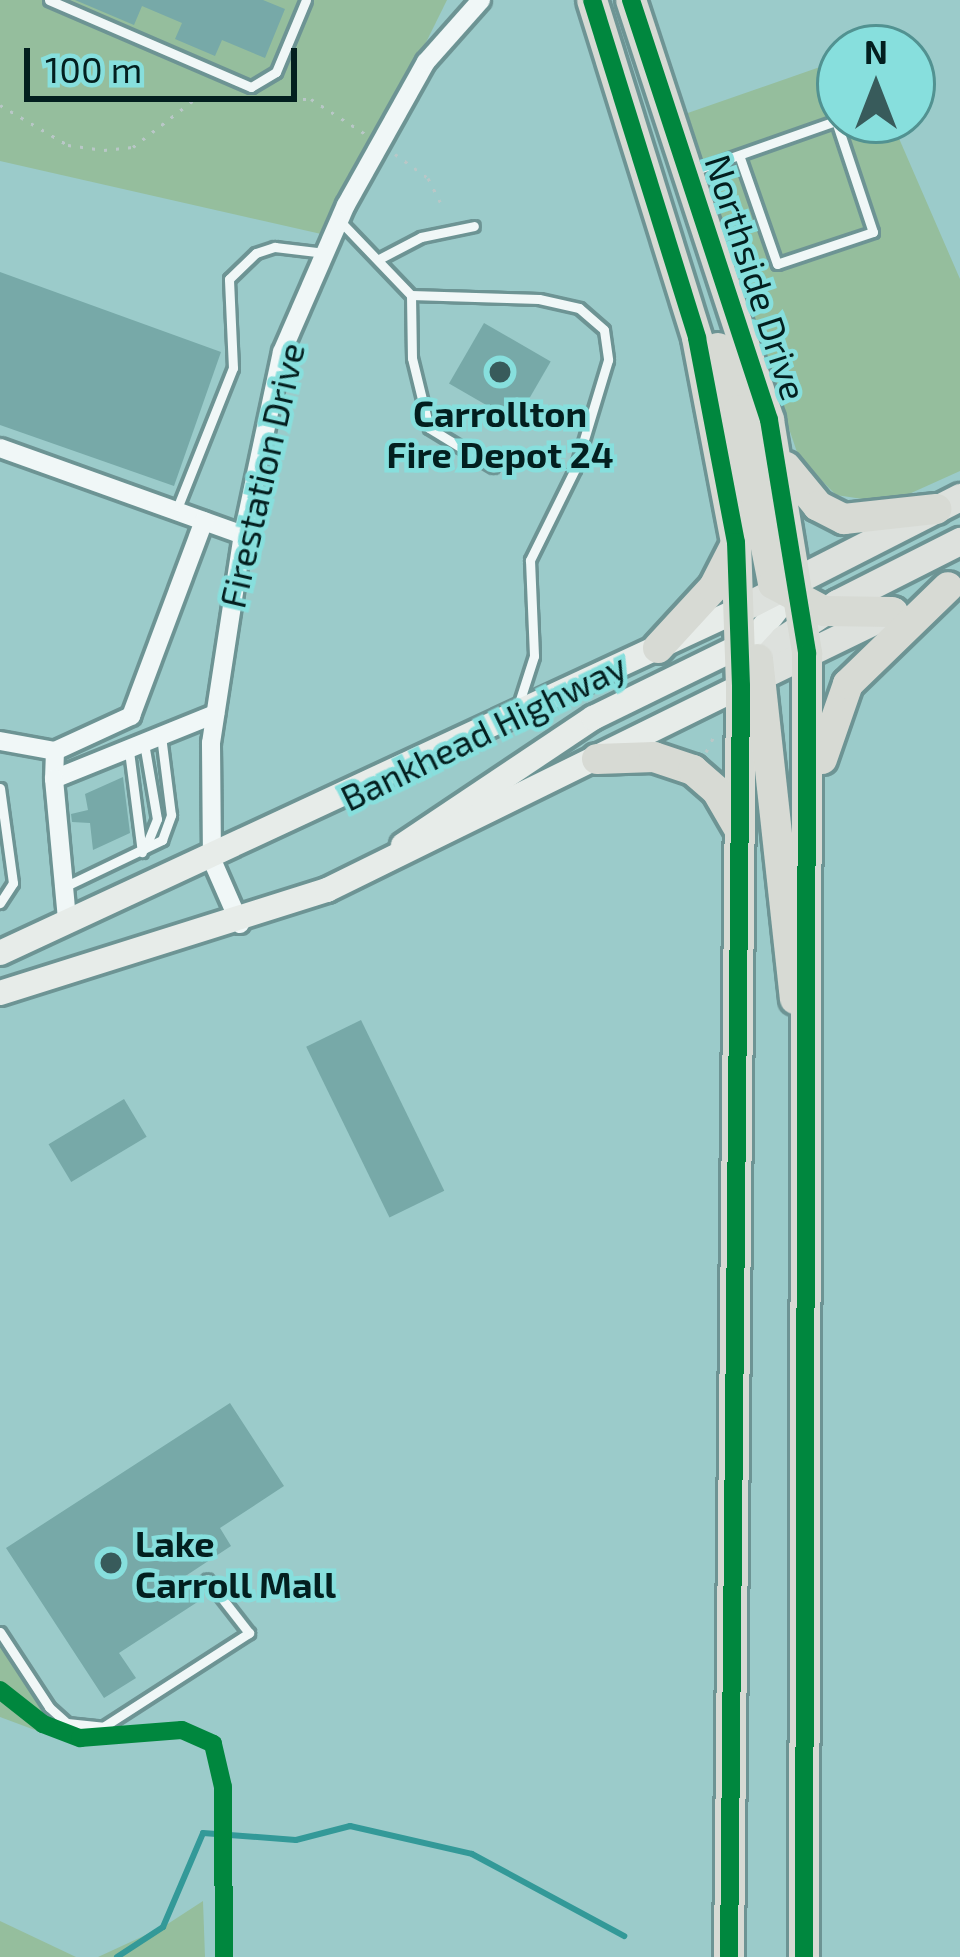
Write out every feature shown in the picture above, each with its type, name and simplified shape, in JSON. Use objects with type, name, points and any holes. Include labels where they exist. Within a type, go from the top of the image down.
[{"type":"highway","name":"Northside Drive","points":[[592,0],[668,234],[711,393],[751,662]]},
{"type":"highway","name":"Northside Drive","points":[[631,0],[777,451],[801,609]]},
{"type":"highway","points":[[668,234],[693,272],[739,410],[769,576],[801,609],[812,794],[803,1957]]},
{"type":"highway","points":[[777,451],[798,488],[844,519],[948,503]]},
{"type":"highway","points":[[658,648],[714,586],[736,542]]},
{"type":"highway","points":[[812,794],[848,684],[954,585]]},
{"type":"highway","points":[[801,609],[892,612]]},
{"type":"highway","points":[[751,662],[809,1168]]},
{"type":"highway","points":[[729,1957],[739,829],[751,662]]},
{"type":"highway","points":[[597,759],[654,758],[693,770],[717,791],[739,829]]},
{"type":"main road","name":"Bankhead Highway","points":[[0,993],[240,924],[352,880],[597,759],[751,662],[801,609],[948,503]]},
{"type":"main road","points":[[352,880],[593,718],[751,662],[801,609],[960,541]]},
{"type":"main road","name":"Bankhead Highway","points":[[0,952],[212,860],[740,609],[892,612],[954,585]]},
{"type":"street","name":"Firestation Drive","points":[[240,924],[212,860],[215,714],[243,535],[282,352],[339,220],[426,62],[475,1]]},
{"type":"street","points":[[0,448],[243,535]]},
{"type":"street","points":[[2,748],[55,752],[131,716],[204,521]]},
{"type":"street","points":[[54,779],[215,714]]},
{"type":"street","points":[[55,752],[67,920]]},
{"type":"lane","points":[[50,0],[251,87],[276,72],[306,0]]},
{"type":"lane","points":[[688,172],[836,121],[873,232],[777,264],[739,155]]},
{"type":"lane","points":[[339,220],[411,295],[412,358],[429,428],[493,467]]},
{"type":"lane","points":[[379,259],[421,237],[474,226]]},
{"type":"lane","points":[[176,511],[233,368],[230,278],[256,253],[275,247],[325,254]]},
{"type":"lane","points":[[411,295],[539,298],[579,308],[604,330],[608,360],[575,469],[530,560],[534,656],[515,716]]},
{"type":"lane","points":[[142,853],[145,742]]},
{"type":"lane","points":[[142,853],[157,819],[145,742]]},
{"type":"lane","points":[[64,887],[162,840],[171,815],[145,742]]},
{"type":"lane","points":[[0,788],[13,883],[0,903]]},
{"type":"lane","points":[[0,1632],[49,1708],[67,1723],[103,1727],[249,1634],[207,1579]]},
{"type":"path","points":[[0,105],[68,145],[104,150],[134,147],[195,98],[311,99],[428,178],[440,202]]},
{"type":"path","points":[[699,765],[718,729]]},
{"type":"green space","points":[[0,0],[447,0],[330,236],[0,161]]},
{"type":"green space","points":[[816,68],[816,144],[901,144],[960,279],[960,471],[889,503],[836,495],[799,458],[682,115]]},
{"type":"green space","points":[[0,1638],[49,1707],[43,1733],[0,1717]]},
{"type":"green space","points":[[203,1901],[205,1957],[98,1957],[163,1927]]},
{"type":"green space","points":[[0,1921],[76,1957],[0,1957]]},
{"type":"building","points":[[75,0],[263,0],[285,9],[265,58],[222,40],[215,56],[175,39],[182,23],[142,6],[134,25]]},
{"type":"building","points":[[0,272],[221,352],[174,486],[0,425]]},
{"type":"building","name":"Carrollton Fire Depot 24","points":[[484,323],[551,361],[516,422],[449,384]]},
{"type":"building","points":[[123,777],[130,833],[93,850],[90,823],[72,822],[71,814],[88,810],[85,794]]},
{"type":"building","points":[[361,1020],[444,1191],[389,1218],[306,1047]]},
{"type":"building","points":[[124,1099],[147,1137],[71,1182],[49,1144]]},
{"type":"building","name":"Lake Carroll Mall","points":[[230,1403],[284,1486],[220,1528],[231,1546],[184,1577],[199,1601],[119,1653],[136,1678],[104,1698],[6,1548]]},
{"type":"waterway","points":[[117,1957],[163,1927],[203,1833],[296,1840],[350,1826],[472,1854],[624,1936]]},
{"type":"cycle path","points":[[592,0],[697,338],[736,542],[741,686],[729,1957]]},
{"type":"cycle path","points":[[631,0],[769,420],[807,653],[804,1957]]},
{"type":"cycle path","points":[[0,1690],[43,1724],[80,1738],[182,1730],[213,1744],[223,1787],[224,1957]]},
{"type":"place","name":"Carrollton Fire Depot 24","points":[[500,372]]},
{"type":"place","name":"Lake Carroll Mall","points":[[111,1563]]}]
